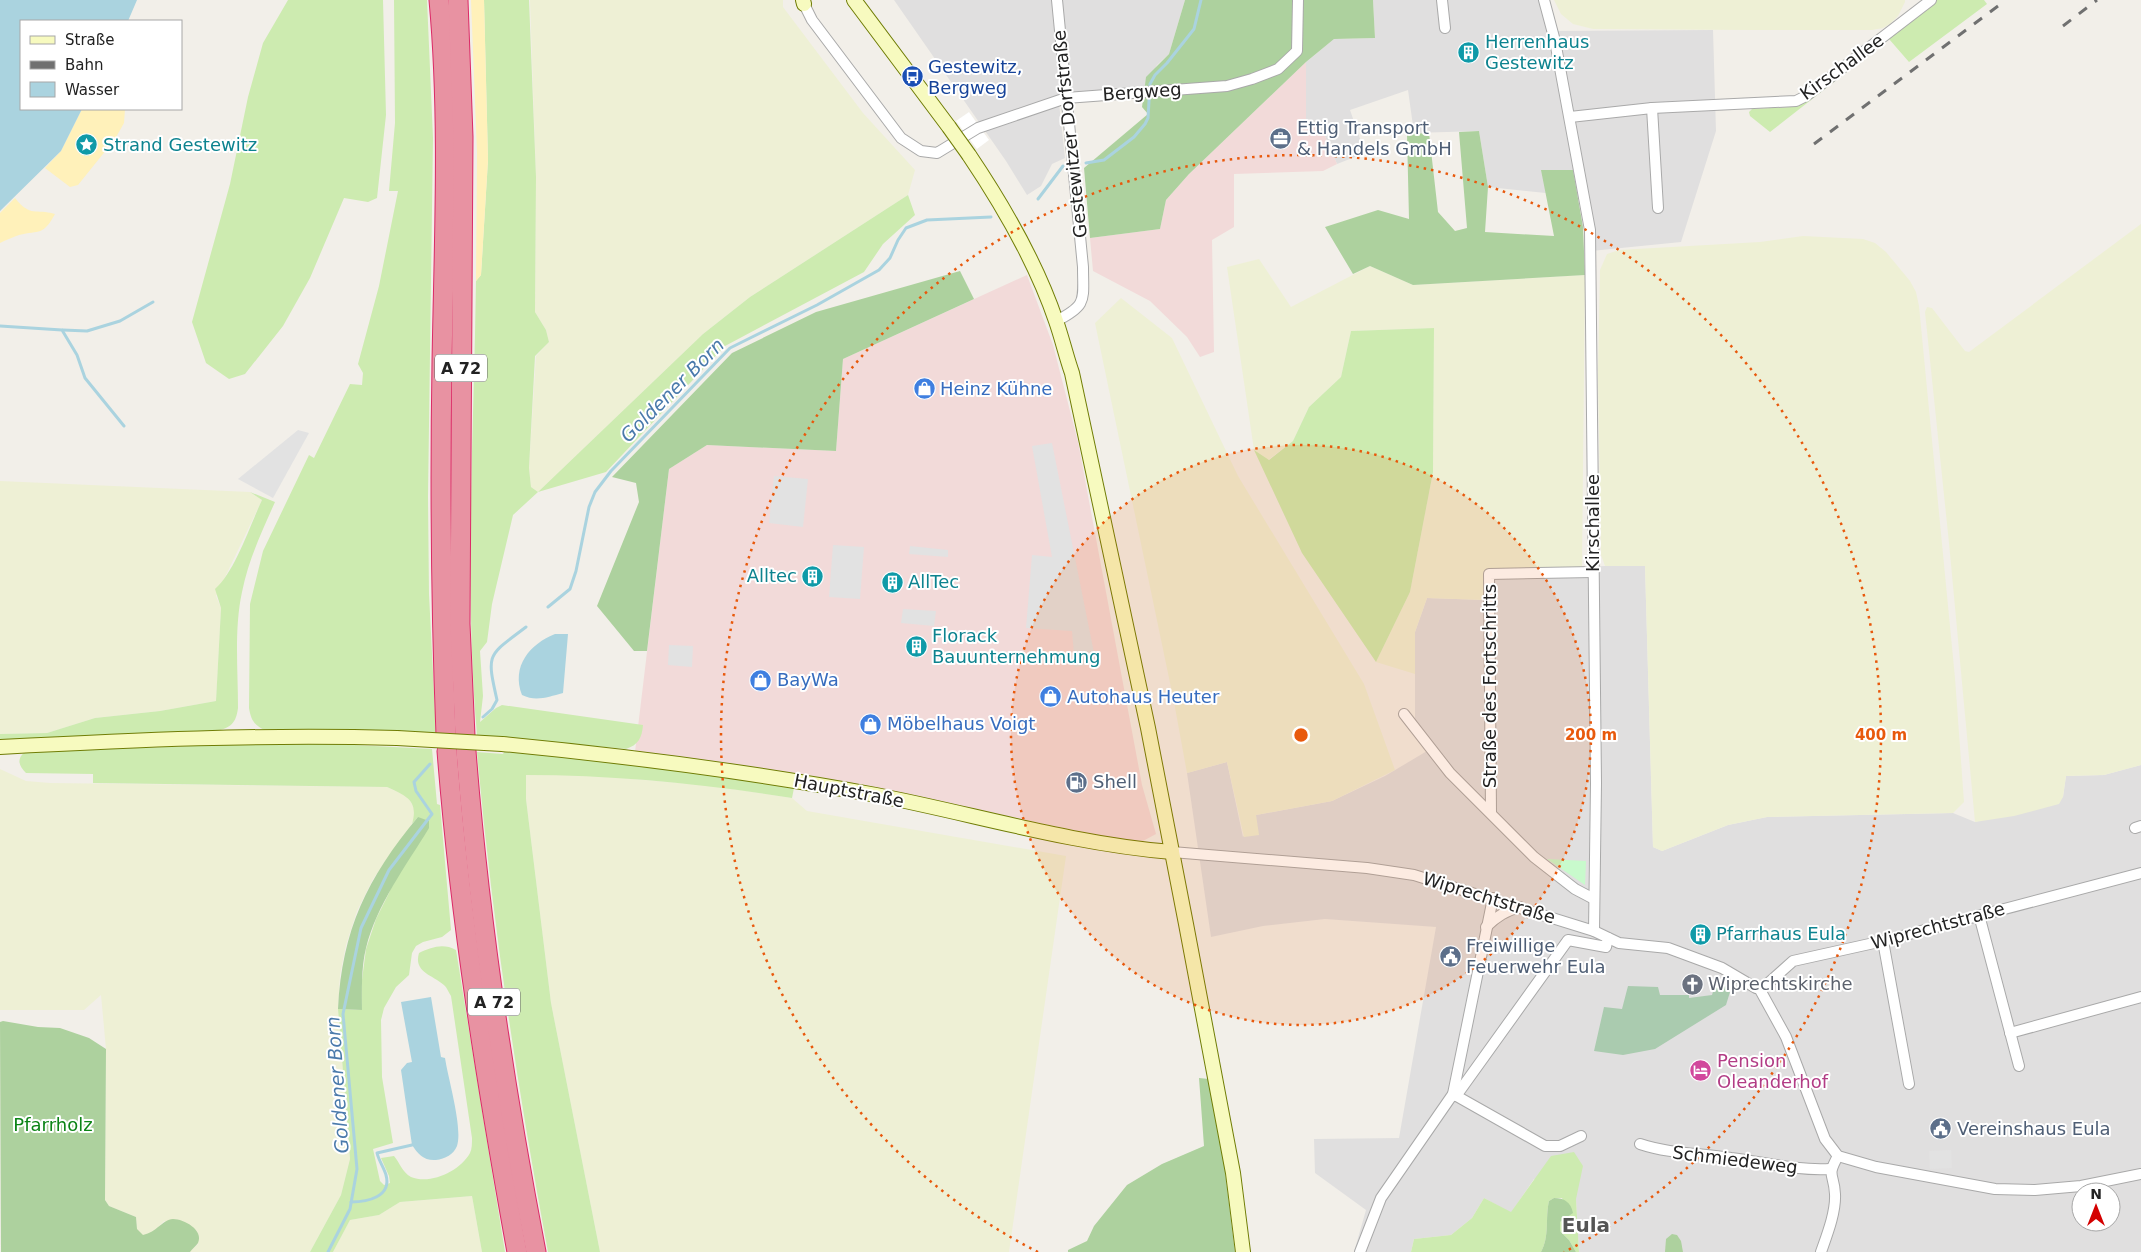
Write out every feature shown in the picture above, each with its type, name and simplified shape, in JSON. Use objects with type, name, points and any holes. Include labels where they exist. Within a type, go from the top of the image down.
[{"type":"highway","name":"A 72","points":[[439,0],[443,86],[444,210],[441,606],[456,743],[475,858],[489,972],[536,1252]]},
{"type":"highway","name":"A 72","points":[[458,0],[463,137],[460,614],[453,823],[486,1073],[517,1252]]},
{"type":"main road","points":[[854,0],[969,155],[1008,217],[1040,281],[1056,321],[1072,373],[1087,441],[1172,852],[1233,1172],[1243,1252]]},
{"type":"main road","name":"Hauptstraße","points":[[0,748],[144,740],[244,737],[397,738],[502,744],[737,771],[877,796],[1058,834],[1149,850],[1172,852]]},
{"type":"street","name":"Gestewitzer Dorfstraße","points":[[1056,321],[1075,311],[1083,301],[1080,218],[1057,0]]},
{"type":"street","name":"Bergweg","points":[[804,2],[812,20],[901,138],[921,151],[937,153],[978,128],[1066,98],[1227,86],[1278,69],[1297,51],[1298,0]]},
{"type":"street","points":[[1442,0],[1444,28]]},
{"type":"street","name":"Kirschallee","points":[[1544,0],[1555,41],[1590,230],[1596,783],[1594,931]]},
{"type":"street","name":"Kirschallee","points":[[1570,116],[1652,108],[1796,101],[1806,96],[1931,0]]},
{"type":"street","points":[[1652,108],[1658,208]]},
{"type":"street","name":"Straße des Fortschritts","points":[[1491,812],[1489,574],[1594,572]]},
{"type":"street","name":"Straße des Fortschritts","points":[[1404,714],[1450,773],[1534,857],[1575,889],[1594,899]]},
{"type":"street","name":"Hauptstraße","points":[[1172,852],[1194,853]]},
{"type":"street","name":"Wiprechtstraße","points":[[1194,853],[1367,868],[1414,874],[1594,931],[1619,943],[1668,948],[1722,968],[1741,978],[1750,986],[1759,988],[1769,983],[1783,968],[1793,961],[1883,941],[2141,873]]},
{"type":"street","points":[[1455,1095],[1493,898]]},
{"type":"street","points":[[1486,928],[1496,918],[1509,910],[1521,907]]},
{"type":"street","points":[[1979,915],[2018,1066]]},
{"type":"street","points":[[1360,1252],[1381,1198],[1568,940],[1606,947],[1608,938]]},
{"type":"street","points":[[1883,941],[1909,1084]]},
{"type":"street","points":[[1759,988],[1786,1037],[1825,1139],[1838,1156],[1876,1167],[1995,1189],[2035,1190],[2081,1186],[2141,1174]]},
{"type":"street","points":[[2010,1033],[2141,997]]},
{"type":"street","points":[[1455,1095],[1545,1146],[1560,1146],[1581,1136]]},
{"type":"street","name":"Schmiedeweg","points":[[1640,1144],[1667,1152],[1710,1155],[1803,1169],[1830,1169]]},
{"type":"street","points":[[1821,1252],[1830,1224],[1835,1194],[1830,1169],[1838,1156]]},
{"type":"shaded area","points":[[894,0],[1185,0],[1169,54],[1157,65],[1144,89],[1058,94],[1065,158],[1052,164],[1041,186],[1027,195],[1006,161]]},
{"type":"shaded area","points":[[1373,0],[1544,0],[1552,31],[1713,30],[1716,131],[1681,242],[1591,251],[1584,197],[1488,187],[1479,131],[1414,133],[1408,90],[1350,110],[1365,153],[1337,164],[1324,134],[1306,119],[1306,62],[1334,39],[1375,38]]},
{"type":"shaded area","points":[[1306,62],[1306,119],[1324,134],[1337,164],[1323,171],[1234,174],[1234,227],[1212,240],[1214,352],[1200,357],[1187,337],[1150,301],[1093,271],[1090,238],[1160,229],[1166,200],[1189,174]]},
{"type":"shaded area","points":[[1027,275],[1053,345],[1078,442],[1142,785],[1156,834],[1143,841],[1117,839],[809,775],[635,752],[669,469],[707,445],[836,451],[843,359]]},
{"type":"shaded area","points":[[298,430],[309,433],[273,498],[238,479]]},
{"type":"shaded area","points":[[1052,443],[1096,663],[1075,667],[1072,631],[1026,628],[1032,555],[1052,557],[1032,446]]},
{"type":"shaded area","points":[[774,476],[808,479],[803,527],[769,523]]},
{"type":"shaded area","points":[[833,545],[864,547],[860,599],[829,597]]},
{"type":"shaded area","points":[[910,546],[948,550],[948,557],[909,554]]},
{"type":"shaded area","points":[[1645,566],[1653,847],[1662,851],[1728,825],[1767,817],[1953,813],[1975,822],[2063,797],[2066,776],[2104,775],[2141,765],[2141,1252],[1579,1252],[1576,1199],[1534,1179],[1511,1213],[1484,1198],[1472,1218],[1451,1235],[1414,1239],[1411,1252],[1354,1252],[1366,1210],[1315,1173],[1314,1139],[1399,1138],[1436,927],[1325,919],[1263,926],[1211,937],[1187,773],[1227,762],[1243,837],[1256,815],[1332,801],[1385,776],[1427,751],[1415,734],[1415,632],[1427,598],[1485,600],[1485,572]]},
{"type":"shaded area","points":[[903,609],[936,611],[934,626],[901,623]]},
{"type":"shaded area","points":[[669,645],[693,646],[692,667],[668,665]]},
{"type":"shaded area","points":[[1951,1150],[1952,1168],[1930,1169],[1929,1151]]},
{"type":"green space","points":[[288,0],[383,0],[386,115],[377,198],[368,202],[344,198],[310,278],[283,326],[245,374],[229,379],[206,363],[192,322],[230,184],[248,97],[263,43]]},
{"type":"green space","points":[[394,0],[427,0],[433,138],[428,497],[429,594],[436,733],[267,731],[254,722],[249,708],[250,604],[263,551],[309,455],[314,458],[350,384],[362,385],[363,373],[358,364],[379,286],[398,191],[389,191],[395,123]]},
{"type":"green space","points":[[484,0],[529,0],[536,177],[535,312],[546,330],[549,342],[535,356],[529,468],[531,487],[538,492],[513,515],[492,604],[487,642],[480,651],[483,696],[480,722],[502,705],[643,725],[639,740],[626,749],[477,735],[473,678],[470,565],[476,281],[481,275],[488,160]]},
{"type":"green space","points":[[530,0],[783,0],[783,7],[863,113],[915,170],[908,195],[750,297],[703,334],[538,492],[531,487],[529,468],[536,356],[549,342],[546,330],[535,312],[536,177]]},
{"type":"green space","points":[[1185,0],[1373,0],[1375,38],[1334,39],[1306,62],[1189,174],[1166,200],[1160,229],[1090,238],[1084,168],[1148,114],[1142,107],[1146,77],[1169,54]]},
{"type":"green space","points":[[1554,0],[1905,0],[1905,2],[1898,16],[1890,24],[1883,28],[1872,30],[1750,30],[1593,29],[1573,24],[1561,14]]},
{"type":"green space","points":[[1936,0],[1984,0],[1987,4],[1909,62],[1889,39],[1770,132],[1750,116],[1749,112],[1752,109],[1791,107],[1806,102]]},
{"type":"green space","points":[[1479,131],[1488,187],[1485,232],[1554,236],[1541,170],[1573,170],[1583,227],[1585,275],[1413,285],[1370,266],[1353,274],[1325,227],[1378,210],[1409,219],[1407,134],[1429,133],[1438,212],[1455,231],[1467,228],[1459,132]]},
{"type":"green space","points":[[908,195],[915,215],[883,244],[864,272],[725,346],[606,472],[538,492],[703,334],[750,297]]},
{"type":"green space","points":[[2141,224],[2141,765],[2104,775],[2066,776],[2063,797],[2059,804],[2014,816],[1975,822],[1925,312],[1927,307],[1932,308],[1965,351],[1969,352]]},
{"type":"green space","points":[[1803,236],[1863,239],[1875,243],[1886,252],[1910,281],[1916,292],[1919,306],[1955,678],[1964,802],[1953,813],[1767,817],[1728,825],[1662,851],[1653,847],[1645,566],[1605,566],[1601,555],[1598,375],[1600,270],[1607,254],[1619,250],[1760,242]]},
{"type":"green space","points":[[1259,259],[1291,307],[1370,266],[1413,285],[1585,275],[1582,567],[1485,572],[1485,600],[1427,598],[1415,632],[1415,674],[1376,662],[1410,592],[1433,472],[1434,328],[1351,331],[1341,377],[1309,407],[1293,441],[1268,460],[1254,450],[1227,267]]},
{"type":"green space","points":[[960,271],[974,299],[843,359],[836,451],[707,445],[669,469],[647,651],[634,651],[597,606],[639,502],[636,483],[612,477],[732,353],[816,312]]},
{"type":"green space","points":[[1121,298],[1172,338],[1238,476],[1364,684],[1395,770],[1332,801],[1256,815],[1259,835],[1244,837],[1227,762],[1187,773],[1095,323]]},
{"type":"green space","points":[[1434,328],[1433,472],[1410,592],[1376,662],[1302,553],[1254,450],[1269,460],[1293,441],[1309,407],[1341,377],[1351,331]]},
{"type":"green space","points":[[0,481],[250,492],[262,500],[216,596],[221,608],[216,701],[160,711],[95,718],[47,733],[0,734]]},
{"type":"green space","points":[[250,492],[275,502],[260,535],[242,592],[237,635],[238,708],[236,718],[232,724],[216,731],[0,742],[0,734],[47,733],[95,718],[160,711],[216,701],[221,608],[215,589],[229,571],[242,548],[262,500]]},
{"type":"green space","points":[[248,744],[336,744],[432,749],[437,804],[440,805],[451,930],[442,937],[416,946],[412,953],[409,975],[396,987],[384,1008],[381,1020],[382,1077],[393,1143],[373,1149],[380,1181],[384,1185],[390,1183],[381,1158],[394,1156],[408,1175],[419,1179],[427,1179],[436,1178],[452,1171],[465,1160],[471,1151],[472,1138],[451,996],[445,986],[422,969],[418,960],[419,953],[428,949],[442,946],[456,950],[505,1252],[482,1252],[472,1196],[400,1202],[379,1215],[350,1220],[333,1252],[310,1252],[341,1195],[350,1159],[338,1009],[362,1010],[362,980],[366,949],[376,919],[389,893],[418,817],[412,824],[414,809],[409,800],[387,787],[93,783],[93,774],[26,773],[20,762],[20,757],[25,752]]},
{"type":"green space","points":[[477,752],[575,757],[794,788],[792,798],[660,781],[560,775],[526,775],[526,799],[551,1003],[600,1252],[548,1252],[526,1127],[498,940]]},
{"type":"green space","points":[[0,769],[26,781],[50,783],[387,787],[407,796],[414,807],[415,814],[412,824],[373,879],[357,911],[346,945],[340,975],[338,1009],[350,1159],[341,1195],[310,1252],[189,1252],[198,1244],[164,1221],[153,1233],[143,1236],[137,1230],[136,1217],[109,1206],[105,1200],[106,1049],[101,995],[84,1010],[0,1010]]},
{"type":"green space","points":[[526,774],[587,775],[715,786],[792,798],[807,811],[1066,856],[1009,1252],[600,1252],[551,1003],[526,799]]},
{"type":"green space","points":[[418,817],[429,821],[429,828],[393,886],[371,932],[363,963],[362,1010],[338,1009],[340,981],[345,954],[360,906],[385,862]]},
{"type":"green space","points":[[1547,859],[1586,861],[1585,885]]},
{"type":"green space","points":[[1723,983],[1730,992],[1726,1005],[1655,1049],[1623,1055],[1594,1051],[1604,1007],[1622,1009],[1628,986],[1658,987],[1660,995],[1689,995],[1689,998],[1712,995],[1715,985]]},
{"type":"green space","name":"Pfarrholz","points":[[0,1022],[38,1027],[60,1028],[89,1038],[106,1049],[105,1200],[109,1206],[136,1217],[137,1229],[143,1235],[173,1219],[192,1226],[199,1238],[198,1243],[190,1252],[1,1252]]},
{"type":"green space","points":[[1199,1078],[1209,1079],[1222,1147],[1235,1252],[1068,1252],[1068,1250],[1087,1241],[1094,1226],[1127,1185],[1162,1164],[1204,1146]]},
{"type":"green space","points":[[1574,1152],[1583,1166],[1576,1199],[1579,1252],[1576,1252],[1569,1240],[1560,1231],[1560,1222],[1569,1216],[1562,1198],[1554,1198],[1549,1201],[1545,1240],[1541,1252],[1411,1252],[1414,1239],[1451,1235],[1472,1218],[1484,1198],[1511,1212],[1551,1156]]},
{"type":"green space","points":[[472,1196],[482,1252],[333,1252],[350,1220],[379,1215],[400,1202]]},
{"type":"green space","points":[[1554,1198],[1566,1201],[1571,1206],[1573,1213],[1560,1222],[1560,1231],[1569,1240],[1576,1252],[1541,1252],[1545,1240],[1549,1201]]},
{"type":"green space","points":[[1672,1234],[1677,1235],[1681,1241],[1683,1252],[1665,1252],[1666,1239]]},
{"type":"sand","points":[[471,0],[484,0],[488,160],[481,275],[476,281],[477,153]]},
{"type":"sand","name":"Strand Gestewitz","points":[[82,110],[125,110],[124,123],[115,139],[78,185],[70,187],[45,168],[61,151]]},
{"type":"sand","points":[[15,198],[29,210],[55,214],[44,229],[19,235],[0,243],[0,213]]},
{"type":"water","points":[[0,0],[137,0],[128,20],[20,20],[20,110],[82,110],[61,151],[0,211]]},
{"type":"water","points":[[555,634],[568,634],[563,693],[537,698],[522,695],[519,675],[525,657],[538,644]]},
{"type":"water","points":[[431,997],[441,1057],[445,1058],[458,1127],[456,1149],[449,1156],[436,1160],[422,1156],[412,1145],[401,1070],[407,1063],[412,1062],[401,1002]]},
{"type":"pier","points":[[969,112],[989,140],[977,149],[956,121]]},
{"type":"waterway","name":"Goldener Born","points":[[1086,163],[1104,160],[1134,137],[1145,124],[1148,118],[1150,84],[1155,75],[1194,29],[1201,0]]},
{"type":"waterway","name":"Goldener Born","points":[[1038,199],[1063,166]]},
{"type":"waterway","name":"Goldener Born","points":[[548,607],[570,589],[576,571],[589,507],[595,492],[611,471],[730,348],[817,305],[879,270],[890,258],[906,228],[927,220],[991,217]]},
{"type":"waterway","points":[[63,330],[87,331],[120,321],[153,302]]},
{"type":"waterway","points":[[0,326],[62,330],[77,355],[85,378],[124,426]]},
{"type":"waterway","name":"Goldener Born","points":[[483,717],[492,709],[497,700],[491,663],[493,656],[497,650],[526,627]]},
{"type":"waterway","name":"Goldener Born","points":[[328,1252],[350,1209],[357,1169],[343,1014],[361,928],[389,870],[432,814],[416,791],[414,782],[430,764]]},
{"type":"waterway","points":[[351,1202],[377,1197],[385,1188],[387,1182],[386,1175],[377,1153],[412,1145]]},
{"type":"railway","points":[[1814,144],[2006,0]]},
{"type":"railway","points":[[2063,26],[2097,0]]},
{"type":"place","name":"Herrenhaus Gestewitz","points":[[1469,52]]},
{"type":"place","name":"Gestewitz, Bergweg","points":[[912,77]]},
{"type":"place","name":"Ettig Transport & Handels GmbH","points":[[1281,138]]},
{"type":"place","name":"Strand Gestewitz","points":[[87,145]]},
{"type":"place","name":"Heinz Kühne","points":[[924,389]]},
{"type":"place","name":"Alltec","points":[[813,576]]},
{"type":"place","name":"AllTec","points":[[892,582]]},
{"type":"place","name":"Florack Bauunternehmung","points":[[916,646]]},
{"type":"place","name":"BayWa","points":[[761,680]]},
{"type":"place","name":"Autohaus Heuter","points":[[1051,697]]},
{"type":"place","name":"Möbelhaus Voigt","points":[[871,724]]},
{"type":"place","name":"Shell","points":[[1077,782]]},
{"type":"place","name":"Pfarrhaus Eula","points":[[1700,934]]},
{"type":"place","name":"Freiwillige Feuerwehr Eula","points":[[1450,956]]},
{"type":"place","name":"Wiprechtskirche","points":[[1692,984]]},
{"type":"place","name":"Pension Oleanderhof","points":[[1701,1071]]},
{"type":"place","name":"Vereinshaus Eula","points":[[1941,1129]]},
{"type":"district","name":"Eula","points":[[1586,1225]]}]
